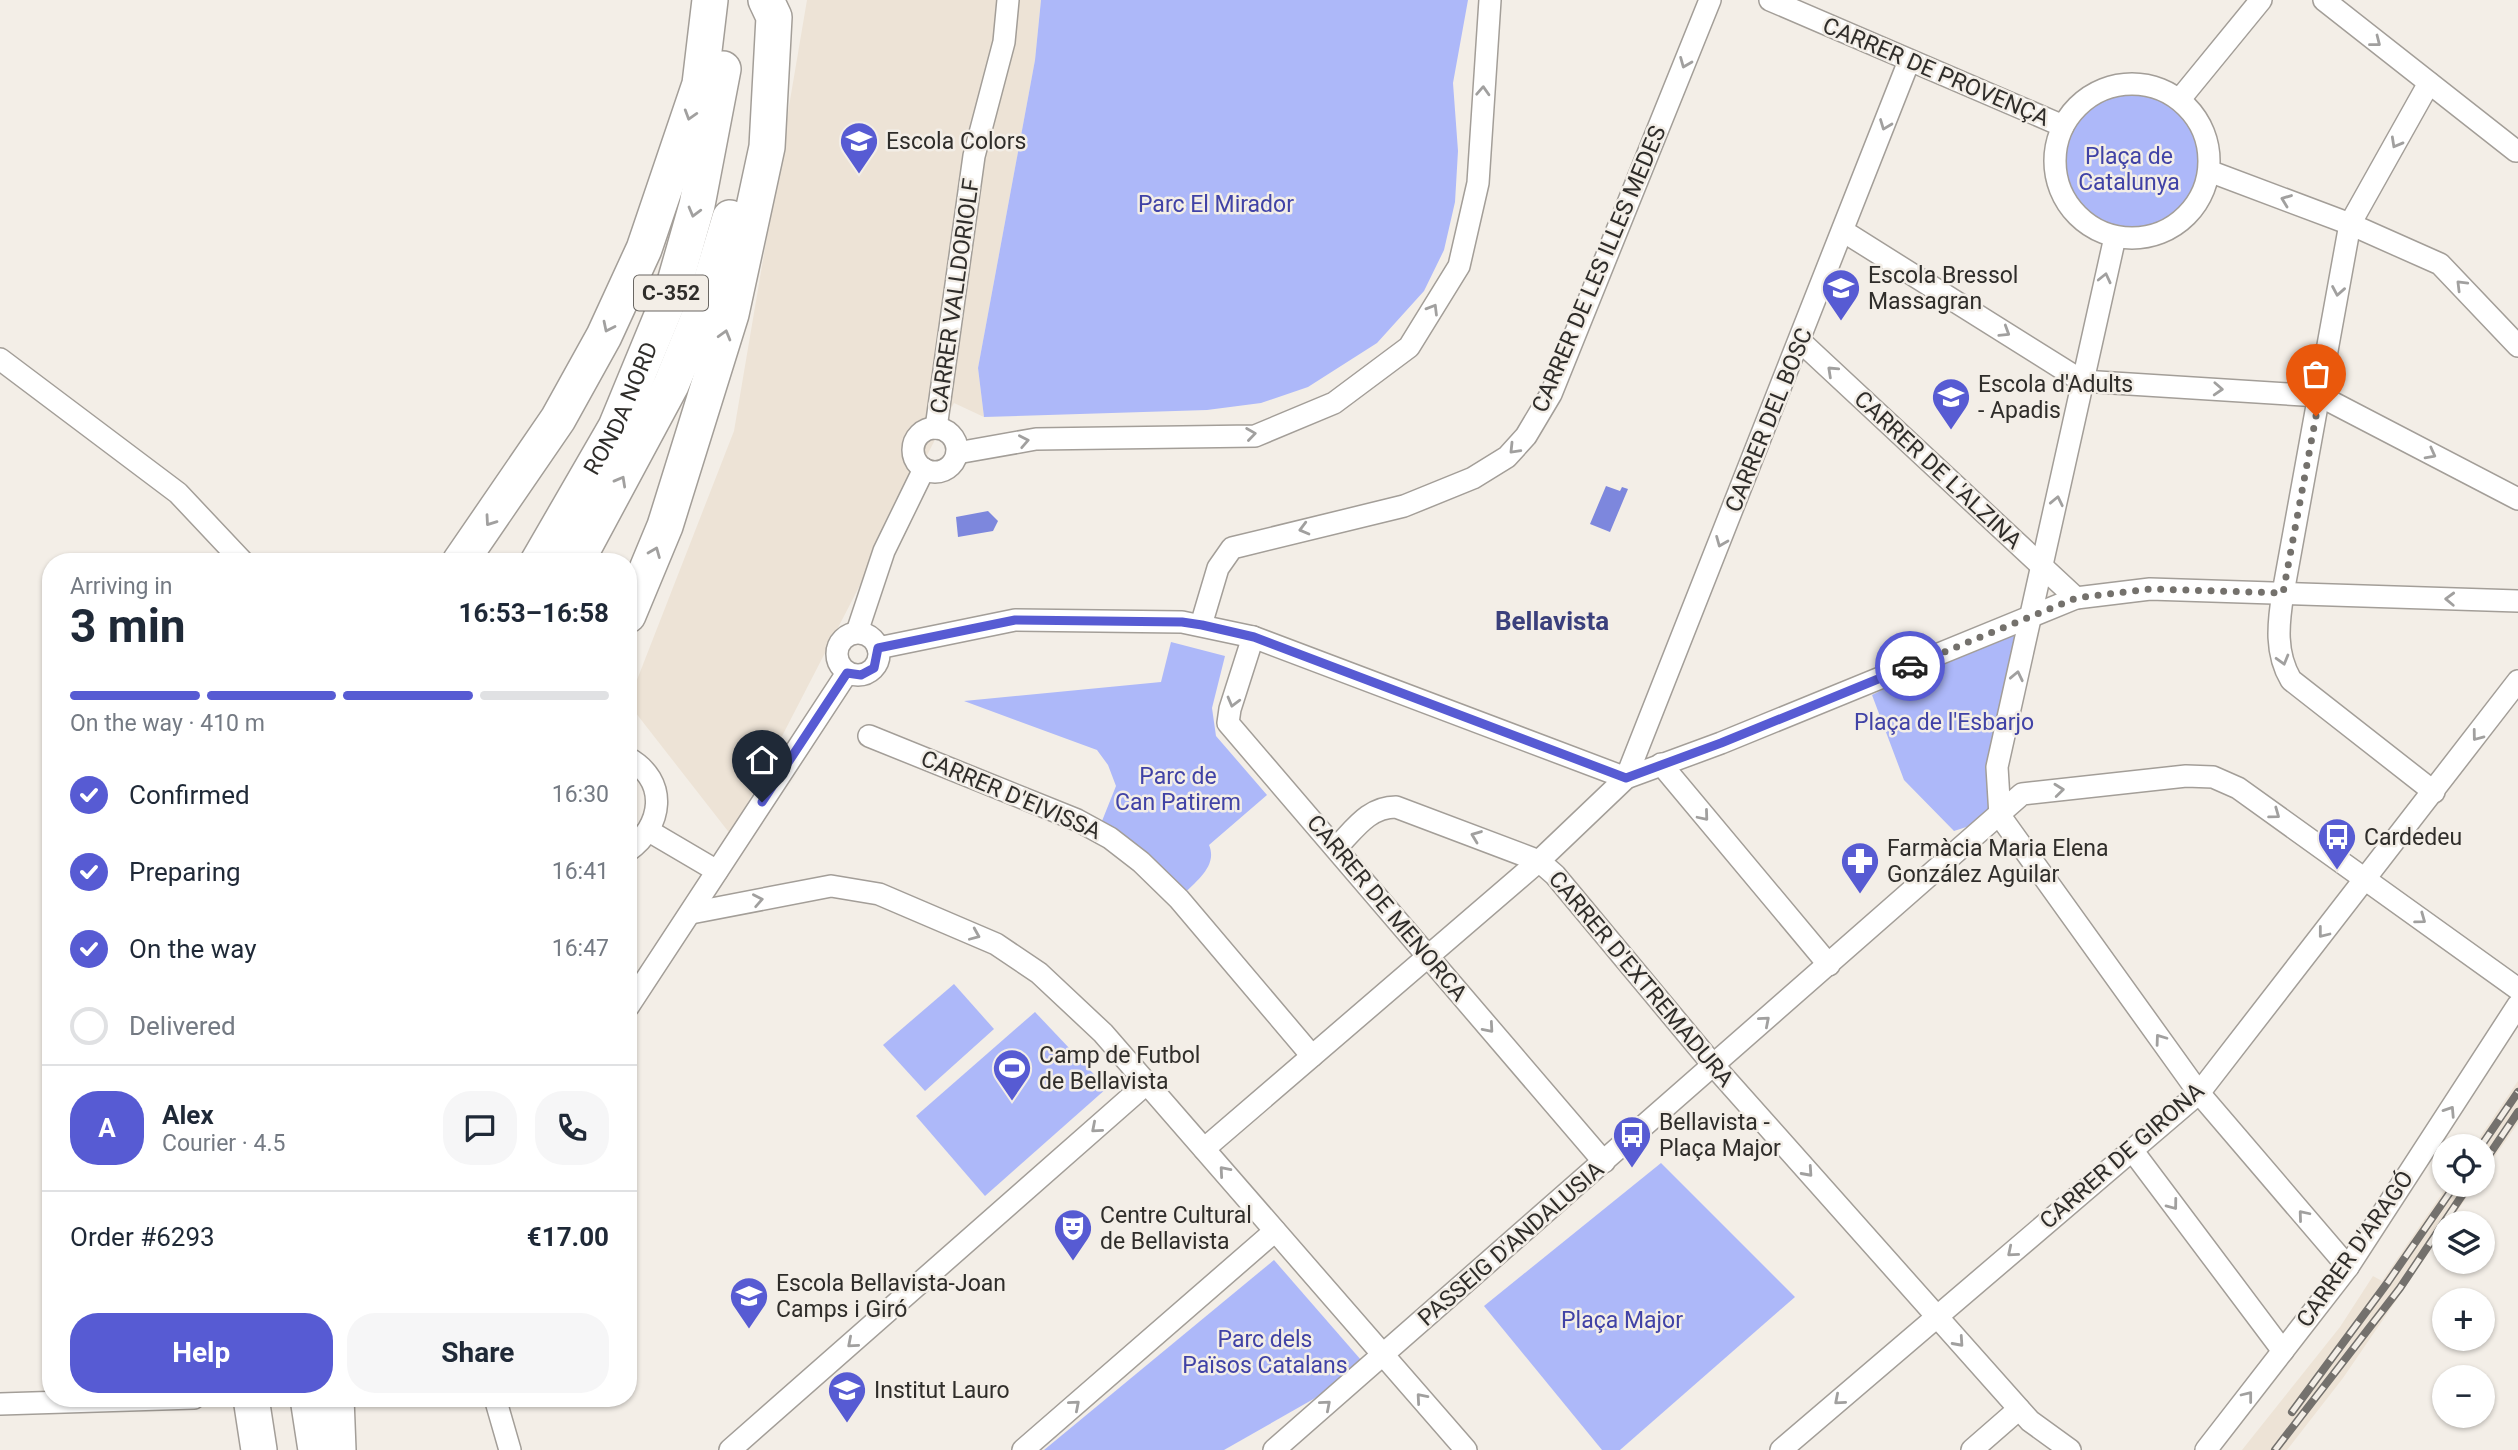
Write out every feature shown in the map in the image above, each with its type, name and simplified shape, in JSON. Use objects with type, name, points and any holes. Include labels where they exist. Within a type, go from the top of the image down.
[{"type":"highway","points":[[466,553],[558,419],[604,336],[645,249],[700,84],[710,0]]},
{"type":"highway","name":"RONDA NORD","points":[[543,553],[616,427],[673,289],[715,121],[732,0]]},
{"type":"highway","points":[[637,593],[665,526],[731,314],[767,147],[774,17],[765,0]]},
{"type":"highway","name":"RONDA NORD","points":[[581,553],[665,398],[705,305],[736,199],[751,128],[765,0]]},
{"type":"highway","points":[[252,1407],[259,1450]]},
{"type":"highway","points":[[276,1407],[281,1450]]},
{"type":"highway","points":[[309,1407],[316,1450]]},
{"type":"highway","points":[[336,1407],[338,1450]]},
{"type":"street","name":"CARRER VALLDORIOLF","points":[[936,428],[974,156],[1004,42],[1008,0]]},
{"type":"street","points":[[957,453],[954,439],[936,428],[923,432],[914,444],[915,458],[924,469],[945,470],[957,453],[1035,439],[1255,436],[1334,403],[1409,348],[1459,266],[1478,183],[1490,0]]},
{"type":"street","name":"CARRER DE LES ILLES MEDES","points":[[1202,625],[1217,568],[1232,548],[1404,506],[1473,478],[1507,457],[1526,436],[1551,394],[1710,0]]},
{"type":"street","name":"CARRER DE PROVENÇA","points":[[1770,0],[2063,127]]},
{"type":"street","points":[[2180,99],[2261,0]]},
{"type":"street","points":[[2324,0],[2516,151]]},
{"type":"street","name":"CARRER DEL BOSC","points":[[1626,778],[1909,61]]},
{"type":"street","points":[[2429,83],[2350,224],[2283,593],[2279,648],[2281,663],[2291,680],[2434,792]]},
{"type":"street","points":[[2143,84],[2180,99],[2203,131],[2209,171],[2202,196],[2193,211],[2171,229],[2150,237],[2115,237],[2088,226],[2075,215],[2059,191],[2055,177],[2055,149],[2063,127],[2081,103],[2103,89],[2117,85],[2143,84]]},
{"type":"street","points":[[2209,171],[2350,224],[2440,264],[2515,333]]},
{"type":"street","points":[[1843,231],[2082,382],[2320,396],[2518,499]]},
{"type":"street","points":[[2115,237],[1997,767],[2000,816],[2199,1093],[2348,1267]]},
{"type":"street","name":"CARRER DE L'ALZINA","points":[[1800,341],[2076,598]]},
{"type":"street","points":[[0,359],[178,493],[235,553]]},
{"type":"street","points":[[857,632],[884,551],[924,469]]},
{"type":"street","points":[[1204,1149],[1539,861],[1626,778],[1721,743],[2076,598],[2151,589],[2518,601]]},
{"type":"street","points":[[878,648],[1015,620],[1182,622],[1202,625],[1254,637],[1626,778]]},
{"type":"street","points":[[857,632],[871,637],[878,648],[874,668],[861,675],[847,673],[838,662],[836,651],[843,638],[857,632]]},
{"type":"street","name":"CARRER DE MENORCA","points":[[1254,637],[1230,709],[1228,723],[1604,1162]]},
{"type":"street","points":[[637,994],[847,673]]},
{"type":"street","name":"CARRER DE GIRONA","points":[[1781,1450],[2199,1093],[2518,681]]},
{"type":"street","name":"CARRER D'EIVISSA","points":[[869,736],[1077,820],[1110,838],[1142,862],[1179,899],[1312,1056]]},
{"type":"street","points":[[1661,764],[1829,965]]},
{"type":"street","points":[[637,765],[648,774],[655,790],[657,809],[649,831],[637,842]]},
{"type":"street","name":"PASSEIG D'ANDALUSIA","points":[[1274,1450],[2022,794],[2186,776],[2213,777],[2238,788],[2518,989]]},
{"type":"street","name":"CARRER D'EXTREMADURA","points":[[1336,848],[1367,816],[1381,807],[1396,807],[1539,861],[1555,875],[1714,1066],[2019,1409],[2030,1421],[2070,1450]]},
{"type":"street","points":[[649,831],[717,871]]},
{"type":"street","points":[[691,913],[831,886],[878,894],[996,944],[1039,973],[1103,1033],[1466,1450]]},
{"type":"street","name":"CARRER D'ARAGÓ","points":[[2206,1450],[2348,1267],[2518,1005]]},
{"type":"street","points":[[730,1450],[1147,1083]]},
{"type":"street","points":[[2132,1150],[2283,1351]]},
{"type":"street","points":[[1023,1450],[1275,1231]]},
{"type":"street","points":[[0,1404],[42,1403]]},
{"type":"street","points":[[498,1407],[510,1450]]},
{"type":"street","points":[[1972,1450],[2019,1409]]},
{"type":"shaded area","points":[[807,0],[1041,0],[1035,60],[978,368],[984,417],[954,403],[731,835],[637,715],[637,680],[734,431]]},
{"type":"shaded area","points":[[1606,486],[1620,491],[1622,487],[1628,489],[1610,532],[1590,524]]},
{"type":"shaded area","points":[[988,511],[998,521],[993,531],[958,537],[956,517]]},
{"type":"shaded area","points":[[2518,1081],[2518,1123],[2495,1156],[2495,1134],[2482,1134]]},
{"type":"shaded area","points":[[2440,1197],[2467,1197],[2457,1211],[2432,1211],[2432,1248],[2343,1378],[2287,1450],[2242,1450],[2340,1327],[2373,1276],[2382,1281]]},
{"type":"green space","name":"Parc El Mirador","points":[[1041,0],[1468,0],[1453,83],[1458,151],[1455,202],[1444,250],[1424,291],[1377,343],[1308,387],[1261,403],[1207,410],[984,417],[978,368],[1035,60]]},
{"type":"green space","name":"Plaça de Catalunya","points":[[2130,94],[2158,99],[2183,115],[2199,140],[2204,168],[2199,196],[2183,221],[2158,237],[2130,242],[2102,237],[2077,221],[2061,196],[2056,168],[2061,140],[2077,115],[2102,99]]},
{"type":"green space","name":"Plaça de l'Esbarjo","points":[[2018,622],[1995,762],[2000,816],[1954,831],[1904,780],[1872,695]]},
{"type":"green space","name":"Parc de Can Patirem","points":[[1171,642],[1225,656],[1212,708],[1216,736],[1267,795],[1209,845],[1211,860],[1208,866],[1183,895],[1102,821],[1116,786],[1108,765],[1097,750],[964,701],[1161,682]]},
{"type":"green space","points":[[954,984],[994,1029],[925,1091],[883,1045]]},
{"type":"green space","name":"Camp de Futbol de Bellavista","points":[[1035,1012],[1107,1088],[985,1196],[916,1116]]},
{"type":"green space","name":"Plaça Major","points":[[1661,1163],[1795,1297],[1620,1450],[1602,1450],[1484,1306]]},
{"type":"green space","name":"Parc dels Països Catalans","points":[[1274,1260],[1368,1368],[1224,1450],[1044,1450]]},
{"type":"railway","points":[[2489,1134],[2518,1092]]},
{"type":"railway","points":[[2495,1146],[2518,1112]]},
{"type":"railway","points":[[2292,1412],[2447,1197]]},
{"type":"railway","points":[[2275,1450],[2400,1288],[2461,1197]]},
{"type":"way so far","points":[[1910,666],[2076,598],[2151,589],[2283,593],[2316,416]]},
{"type":"place","name":"Escola Colors","points":[[859,175]]},
{"type":"place","name":"Escola Bressol Massagran","points":[[1841,322]]},
{"type":"place","name":"Escola d'Adults - Apadis","points":[[1951,431]]},
{"type":"place","name":"Cardedeu","points":[[2337,871]]},
{"type":"place","name":"Farmàcia Maria Elena González Aguilar","points":[[1860,895]]},
{"type":"place","name":"Camp de Futbol de Bellavista","points":[[1012,1102]]},
{"type":"place","name":"Bellavista - Plaça Major","points":[[1632,1169]]},
{"type":"place","name":"Centre Cultural de Bellavista","points":[[1073,1262]]},
{"type":"place","name":"Escola Bellavista-Joan Camps i Giró","points":[[749,1330]]},
{"type":"place","name":"Institut Lauro","points":[[847,1424]]},
{"type":"district","name":"Bellavista","points":[[1552,621]]},
{"type":"route","points":[[762,802],[847,673],[868,673],[877,663],[878,648],[1015,620],[1182,622],[1254,637],[1626,778],[1721,743],[1910,666]]}]
